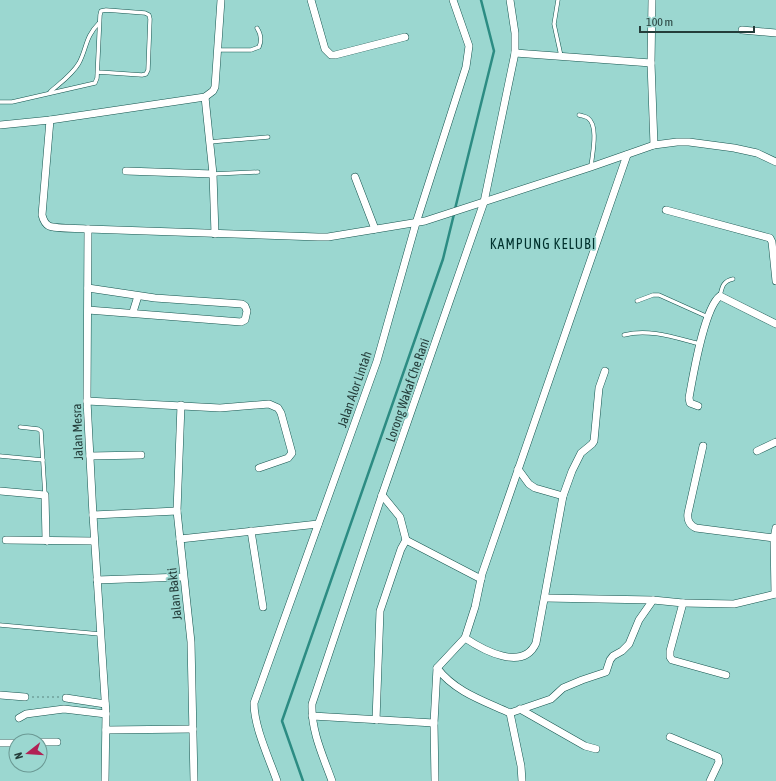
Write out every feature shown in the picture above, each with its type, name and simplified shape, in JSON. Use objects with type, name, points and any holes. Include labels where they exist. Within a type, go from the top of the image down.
[{"type":"street","points":[[0,125],[50,120],[205,97],[213,91],[215,87],[222,0]]},
{"type":"street","points":[[312,0],[325,49],[331,55],[405,37]]},
{"type":"street","name":"Jalan Alor Lintah","points":[[277,781],[257,723],[254,712],[254,703],[377,361],[416,223],[466,67],[469,46],[453,0]]},
{"type":"street","name":"Lorong Wakaf Che Rani","points":[[332,781],[315,731],[312,716],[312,704],[382,495],[484,202],[515,53],[515,33],[510,0]]},
{"type":"street","points":[[652,0],[651,63],[654,145]]},
{"type":"street","points":[[742,30],[776,33]]},
{"type":"street","points":[[515,53],[651,63]]},
{"type":"street","points":[[205,97],[213,174],[215,234]]},
{"type":"street","points":[[50,120],[42,215],[43,218],[46,224],[52,226],[88,229],[318,237],[425,221],[654,145],[689,142],[734,148],[757,153],[776,162]]},
{"type":"street","points":[[435,781],[434,723],[437,668],[465,638],[475,607],[481,579],[627,155]]},
{"type":"street","points":[[126,171],[213,174]]},
{"type":"street","points":[[355,177],[375,229]]},
{"type":"street","points":[[666,210],[768,237],[774,242],[776,281]]},
{"type":"street","name":"Jalan Mesra","points":[[88,229],[87,400],[94,541],[106,714],[105,781]]},
{"type":"street","points":[[88,288],[155,298],[242,304],[245,306],[247,316],[245,320],[241,322],[133,312],[88,310]]},
{"type":"street","points":[[133,312],[138,296]]},
{"type":"street","points":[[698,406],[690,404],[688,400],[700,344],[708,317],[716,300],[720,296],[776,324]]},
{"type":"street","points":[[465,638],[481,648],[498,655],[520,657],[528,654],[534,649],[545,598],[563,496],[581,453],[594,441],[599,388],[605,372]]},
{"type":"street","points":[[87,400],[220,408],[269,404],[278,408],[281,413],[292,453],[288,458],[259,468]]},
{"type":"street","name":"Jalan Bakti","points":[[181,405],[177,511],[191,642],[194,781]]},
{"type":"street","points":[[757,451],[776,442]]},
{"type":"street","points":[[703,446],[687,517],[690,523],[696,528],[774,538]]},
{"type":"street","points":[[90,456],[141,455]]},
{"type":"street","points":[[518,469],[529,484],[535,488],[563,496]]},
{"type":"street","points":[[0,491],[45,495],[47,542]]},
{"type":"street","points":[[376,720],[380,611],[401,549],[406,540],[400,517],[382,495]]},
{"type":"street","points":[[93,515],[177,511]]},
{"type":"street","points":[[180,539],[318,524]]},
{"type":"street","points":[[545,598],[653,600],[683,603],[734,604],[776,594],[774,538],[776,528]]},
{"type":"street","points":[[251,531],[263,607]]},
{"type":"street","points":[[6,540],[47,542],[94,541]]},
{"type":"street","points":[[406,540],[481,579]]},
{"type":"street","points":[[97,580],[184,577]]},
{"type":"street","points":[[437,668],[444,677],[458,688],[510,713],[520,710],[551,698],[563,688],[606,672],[610,660],[629,644],[639,620],[653,600]]},
{"type":"street","points":[[683,603],[670,651],[670,657],[675,661],[726,675]]},
{"type":"street","points":[[0,695],[26,697]]},
{"type":"street","points":[[66,698],[105,704]]},
{"type":"street","points":[[19,718],[30,714],[64,709],[106,714]]},
{"type":"street","points":[[520,710],[585,746],[596,749]]},
{"type":"street","points":[[510,713],[521,766],[522,781]]},
{"type":"street","points":[[312,716],[434,723]]},
{"type":"street","points":[[106,730],[193,729]]},
{"type":"street","points":[[670,737],[718,757],[719,762],[710,781]]},
{"type":"street","points":[[48,742],[57,742]]},
{"type":"lane","points":[[558,0],[554,24],[561,56]]},
{"type":"lane","points":[[0,102],[12,102],[94,83],[97,80],[98,72],[100,13],[103,10],[145,13],[149,15],[148,70],[146,74],[98,72]]},
{"type":"lane","points":[[49,93],[71,74],[79,62],[92,31],[99,23]]},
{"type":"lane","points":[[218,50],[251,50],[258,47],[261,40],[260,32],[257,28]]},
{"type":"lane","points":[[579,115],[589,119],[593,125],[593,149],[590,167]]},
{"type":"lane","points":[[209,142],[268,137]]},
{"type":"lane","points":[[213,174],[258,172]]},
{"type":"lane","points":[[720,296],[723,284],[728,280],[733,279]]},
{"type":"lane","points":[[637,301],[653,294],[659,295],[708,317]]},
{"type":"lane","points":[[624,335],[634,333],[666,335],[700,344]]},
{"type":"lane","points":[[20,428],[38,428],[41,431],[45,495]]},
{"type":"lane","points":[[0,456],[42,460]]},
{"type":"lane","points":[[0,626],[100,634]]},
{"type":"path","points":[[26,697],[56,696],[66,698]]},
{"type":"waterway","points":[[455,209],[494,51],[481,0]]},
{"type":"waterway","points":[[303,781],[282,721],[443,259],[454,214]]},
{"type":"district","name":"KAMPUNG KELUBI","points":[[543,244]]}]
